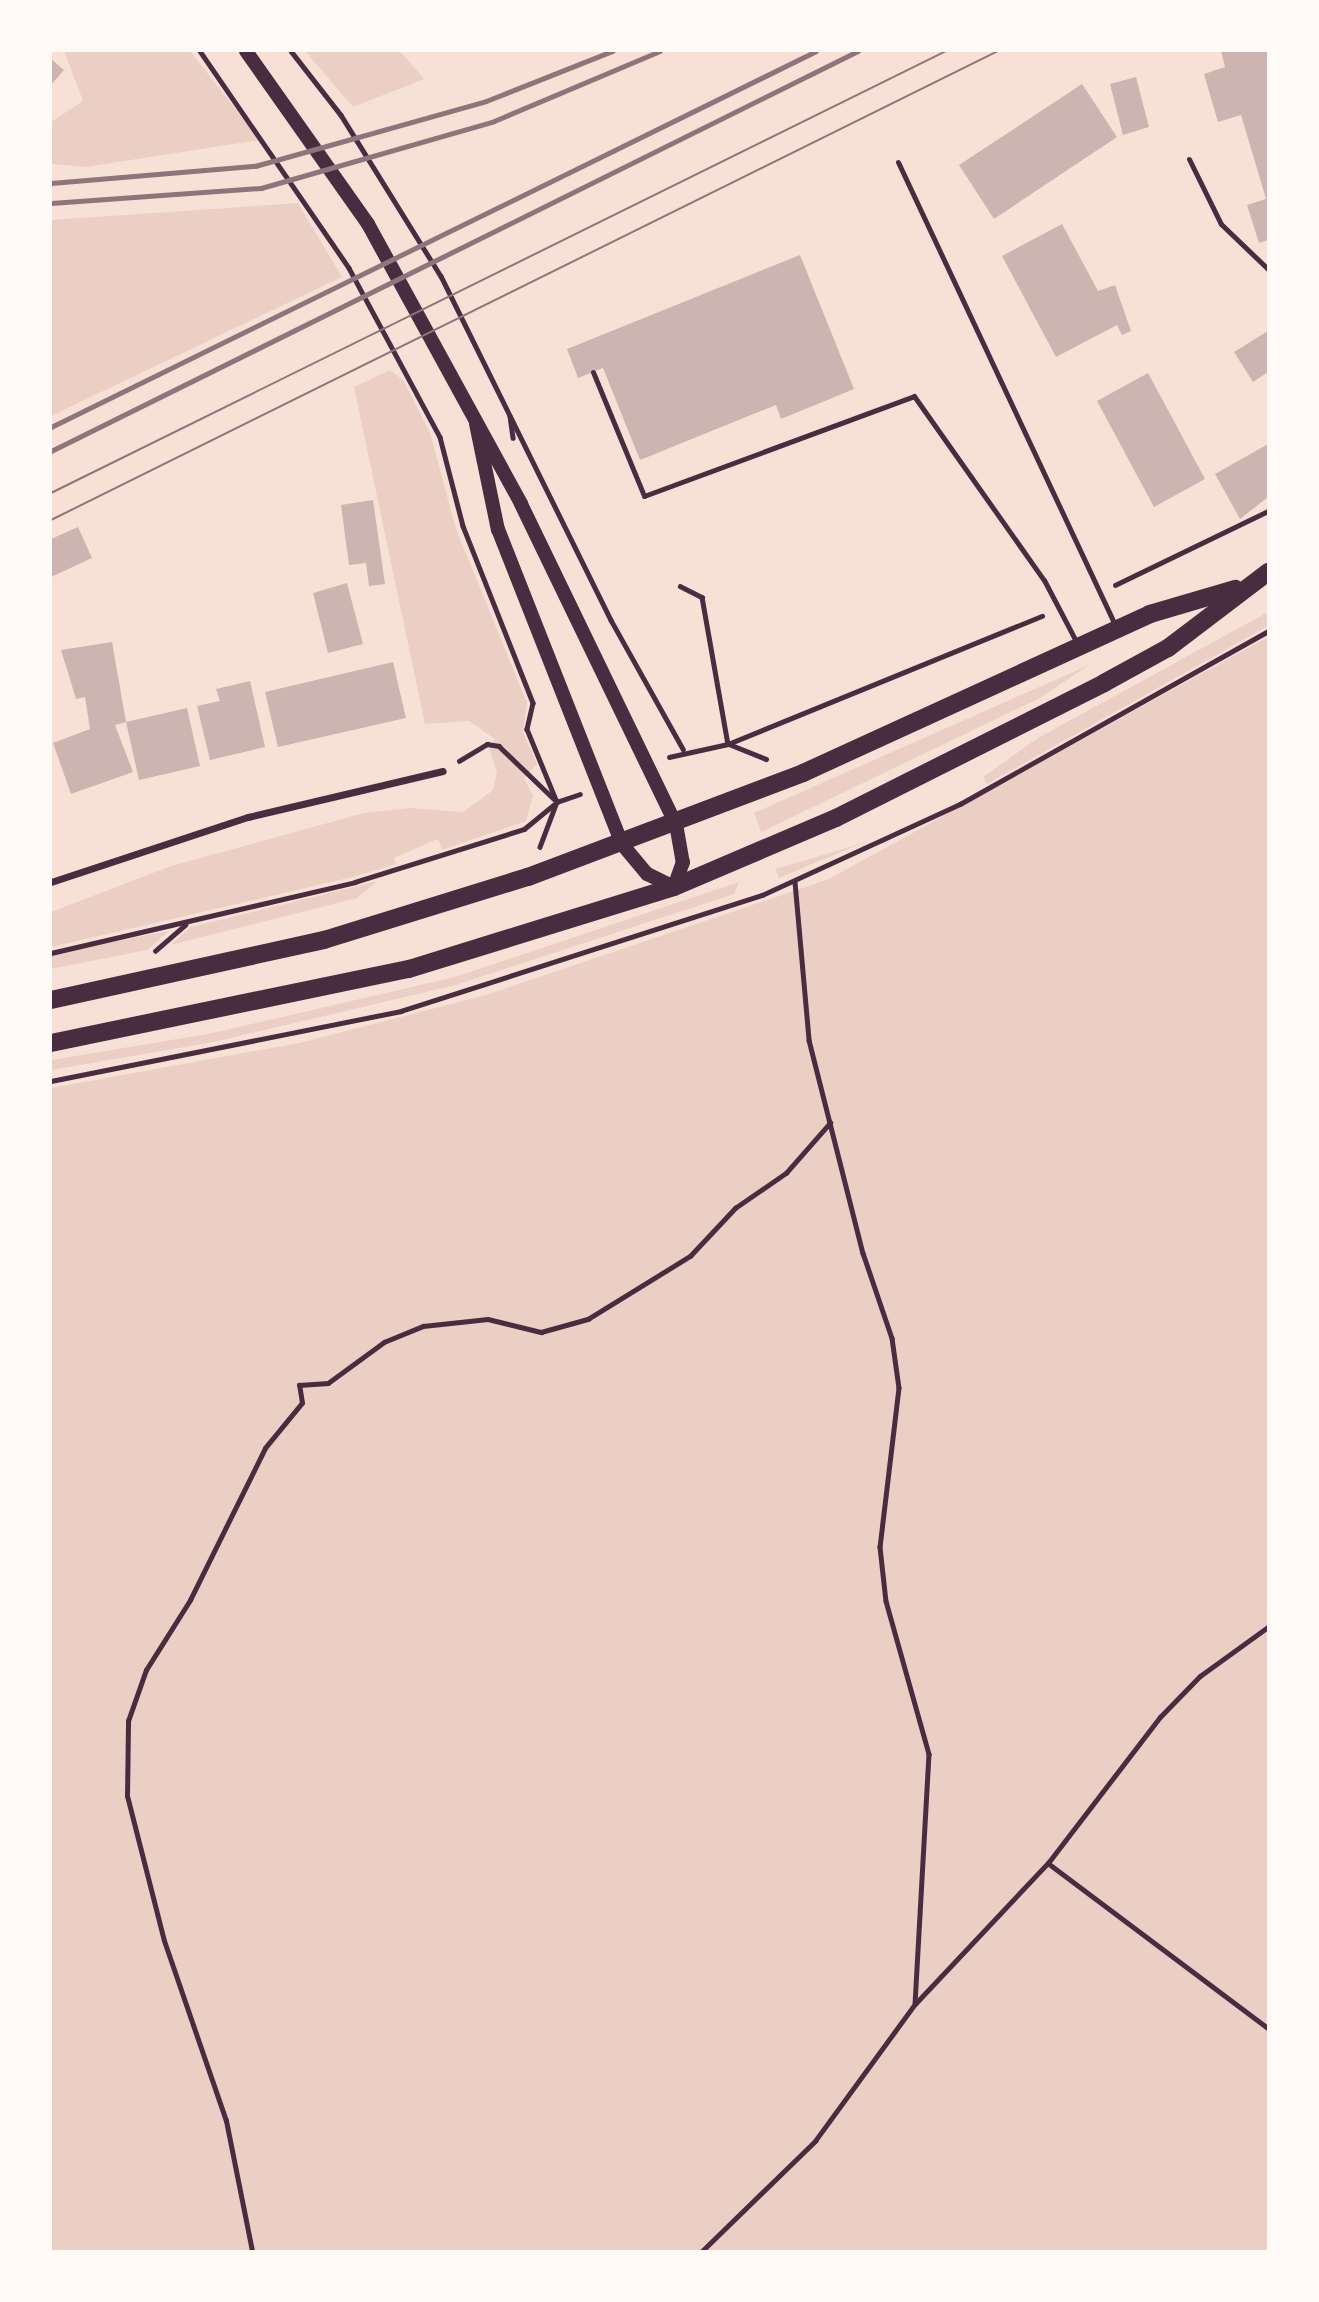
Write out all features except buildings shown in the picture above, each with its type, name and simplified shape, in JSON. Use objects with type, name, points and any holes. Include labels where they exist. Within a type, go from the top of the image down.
[{"type":"main road","points":[[246,51],[308,132],[407,290],[476,424],[676,824],[683,862],[674,887]]},
{"type":"main road","points":[[476,424],[498,530],[622,844],[648,874],[674,887]]},
{"type":"main road","points":[[51,1043],[409,969],[674,887],[836,818],[1092,689],[1168,648],[1242,587],[1268,572]]},
{"type":"main road","points":[[51,1000],[324,940],[528,877],[676,824],[917,724],[1150,614],[1242,587]]},
{"type":"street","points":[[51,881],[248,817],[443,771]]},
{"type":"lane","points":[[1189,159],[1221,224],[1268,269]]},
{"type":"lane","points":[[898,162],[1117,630]]},
{"type":"lane","points":[[593,372],[643,496],[914,396],[1062,608],[1080,648]]},
{"type":"path","points":[[200,51],[274,150],[349,268],[440,436],[463,526],[533,703],[527,729],[557,802],[528,877]]},
{"type":"path","points":[[291,51],[341,115],[441,276],[611,620],[683,749]]},
{"type":"path","points":[[1099,593],[1268,511]]},
{"type":"path","points":[[680,586],[702,597],[728,744]]},
{"type":"path","points":[[672,755],[683,749],[728,744],[1062,608]]},
{"type":"path","points":[[51,1081],[401,1011],[670,929],[794,881],[960,804],[1268,631]]},
{"type":"path","points":[[443,771],[487,744],[499,746],[557,802]]},
{"type":"path","points":[[51,953],[355,882],[524,829],[557,802]]},
{"type":"path","points":[[794,881],[809,1040],[892,1338],[899,1388],[880,1547],[886,1601],[929,1754],[915,2004]]},
{"type":"path","points":[[252,2251],[226,2121],[164,1941],[127,1797],[128,1721],[146,1670],[190,1600],[265,1448],[302,1404],[299,1385],[328,1383],[384,1342],[423,1326],[488,1318],[541,1332],[588,1319],[690,1256],[735,1208],[786,1173],[830,1123]]},
{"type":"path","points":[[702,2251],[815,2141],[915,2004],[1048,1863],[1160,1717],[1200,1676],[1268,1627]]},
{"type":"path","points":[[1048,1863],[1268,2028]]},
{"type":"shaded area","points":[[64,51],[190,51],[260,140],[86,167],[51,164],[51,122],[83,101]]},
{"type":"shaded area","points":[[305,51],[400,51],[424,79],[353,107]]},
{"type":"shaded area","points":[[298,203],[342,277],[51,416],[51,220]]},
{"type":"shaded area","points":[[390,370],[404,381],[430,433],[456,529],[527,703],[523,732],[537,764],[524,778],[533,796],[526,821],[442,850],[438,839],[394,858],[396,864],[353,877],[51,947],[51,912],[171,866],[364,813],[410,808],[463,812],[493,790],[497,772],[489,748],[495,739],[469,721],[425,724],[354,387]]},
{"type":"shaded area","points":[[1268,612],[1268,626],[987,784],[983,777],[1038,738]]},
{"type":"shaded area","points":[[1268,637],[1268,2251],[51,2251],[51,1088],[299,1043],[486,995],[829,879]]},
{"type":"shaded area","points":[[1089,665],[1040,698],[761,832],[754,813]]},
{"type":"shaded area","points":[[872,839],[779,878],[775,869],[847,848]]},
{"type":"shaded area","points":[[378,881],[357,898],[170,945],[191,927]]},
{"type":"shaded area","points":[[739,882],[734,894],[456,985],[214,1042],[51,1070],[51,1060],[213,1033],[455,977]]},
{"type":"shaded area","points":[[169,931],[147,950],[51,969],[51,954]]},
{"type":"tram line","points":[[51,493],[946,51]]},
{"type":"tram line","points":[[51,520],[998,51]]},
{"type":"railway","points":[[51,183],[255,166],[486,101],[612,51]]},
{"type":"railway","points":[[51,203],[261,188],[494,121],[660,51]]},
{"type":"railway","points":[[51,427],[816,51]]},
{"type":"railway","points":[[51,451],[858,51]]}]
